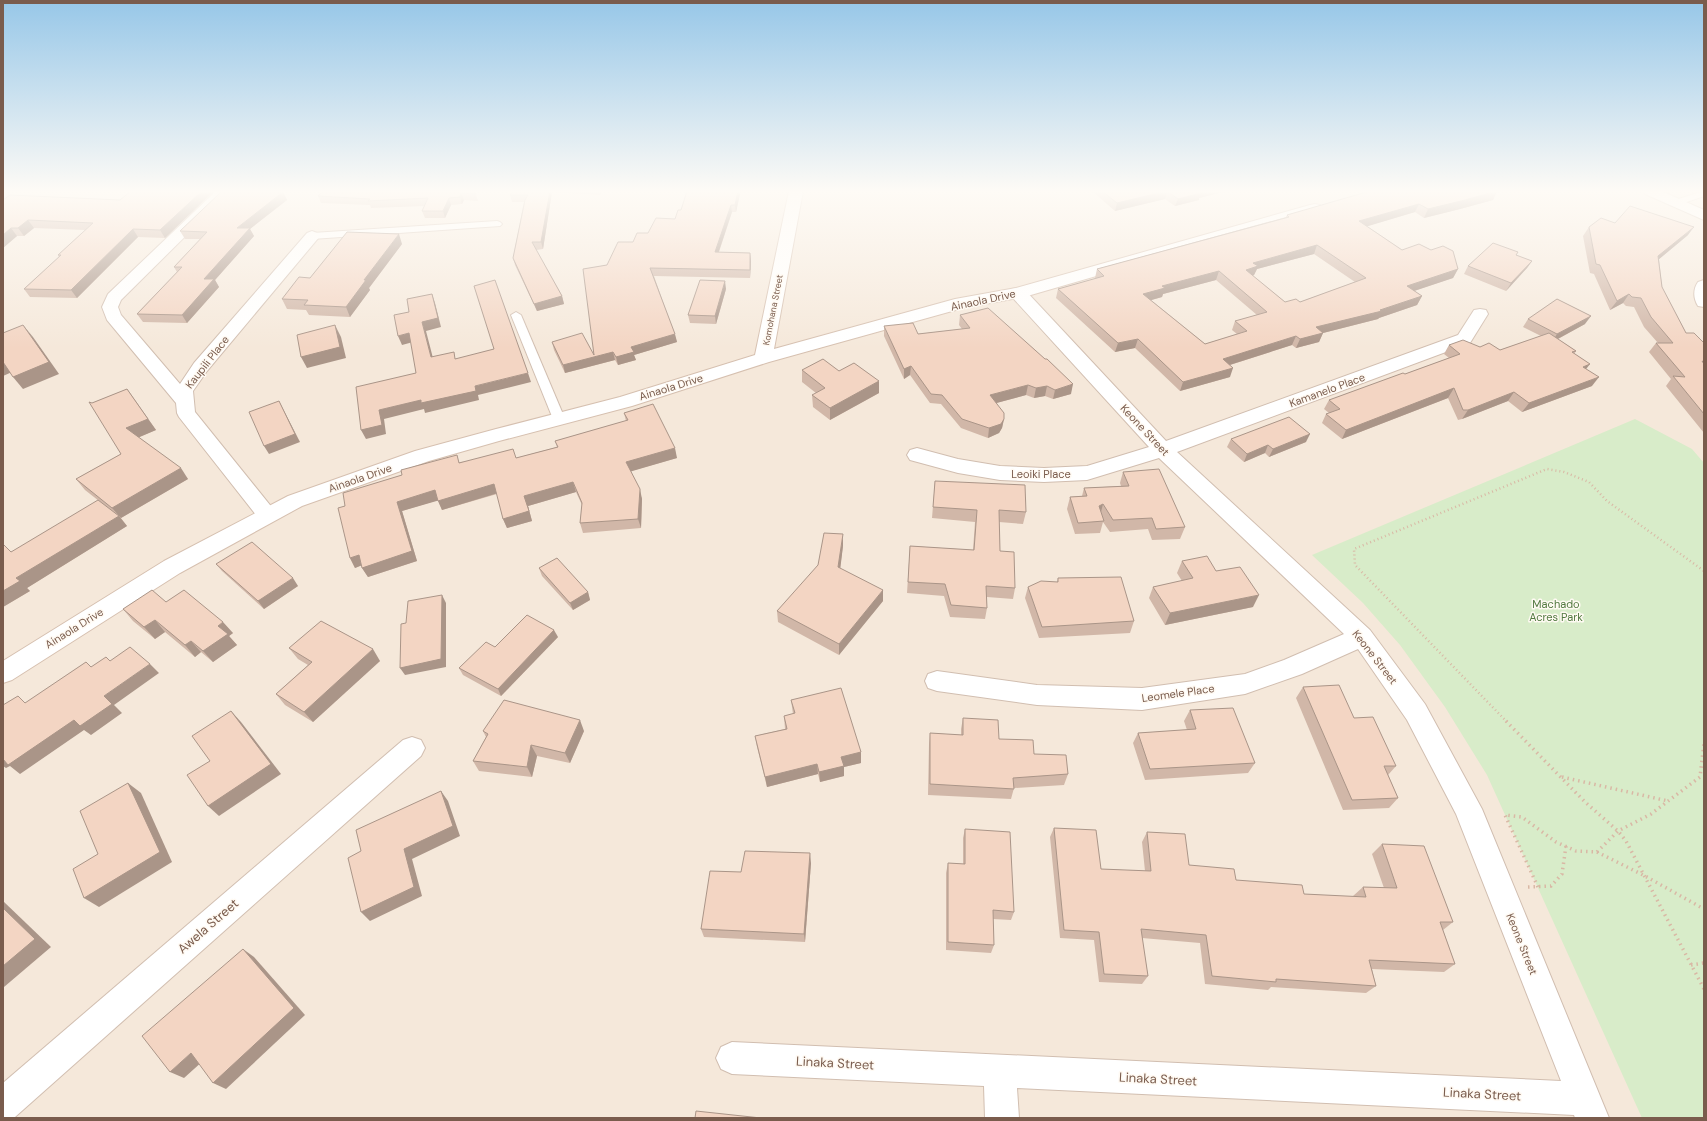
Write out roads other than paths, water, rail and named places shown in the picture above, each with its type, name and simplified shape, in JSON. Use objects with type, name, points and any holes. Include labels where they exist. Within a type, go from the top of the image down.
[{"type":"street","points":[[170,243],[114,298],[110,306],[113,316],[185,402]]},
{"type":"street","name":"Kaupili Place","points":[[267,515],[186,413],[184,391],[200,367],[306,243]]},
{"type":"street","name":"Komohana Street","points":[[763,358],[786,243]]},
{"type":"street","name":"Ainaola Drive","points":[[3,673],[172,567],[295,501],[422,456],[625,402],[633,398],[763,358],[961,303],[1018,293],[1192,243]]},
{"type":"street","points":[[1704,285],[1702,290],[1704,302]]},
{"type":"street","name":"Keone Street","points":[[1018,293],[1163,450],[1362,637],[1416,712],[1468,809],[1588,1108]]},
{"type":"street","name":"Kamanelo Place","points":[[1163,450],[1464,339],[1480,314]]},
{"type":"street","name":"Leoiki Place","points":[[917,455],[958,466],[1000,473],[1044,476],[1087,473],[1163,450]]},
{"type":"street","name":"Leomele Place","points":[[936,681],[1037,695],[1142,699],[1246,684],[1293,667],[1362,637]]},
{"type":"street","name":"Awela Street","points":[[3,1104],[412,748]]},
{"type":"street","name":"Linaka Street","points":[[732,1058],[1000,1072],[1588,1108]]},
{"type":"street","points":[[1000,1072],[1002,1118]]},
{"type":"lane","points":[[516,315],[559,419]]},
{"type":"park label","name":"Machado Acres Park","points":[[1556,610]]}]
